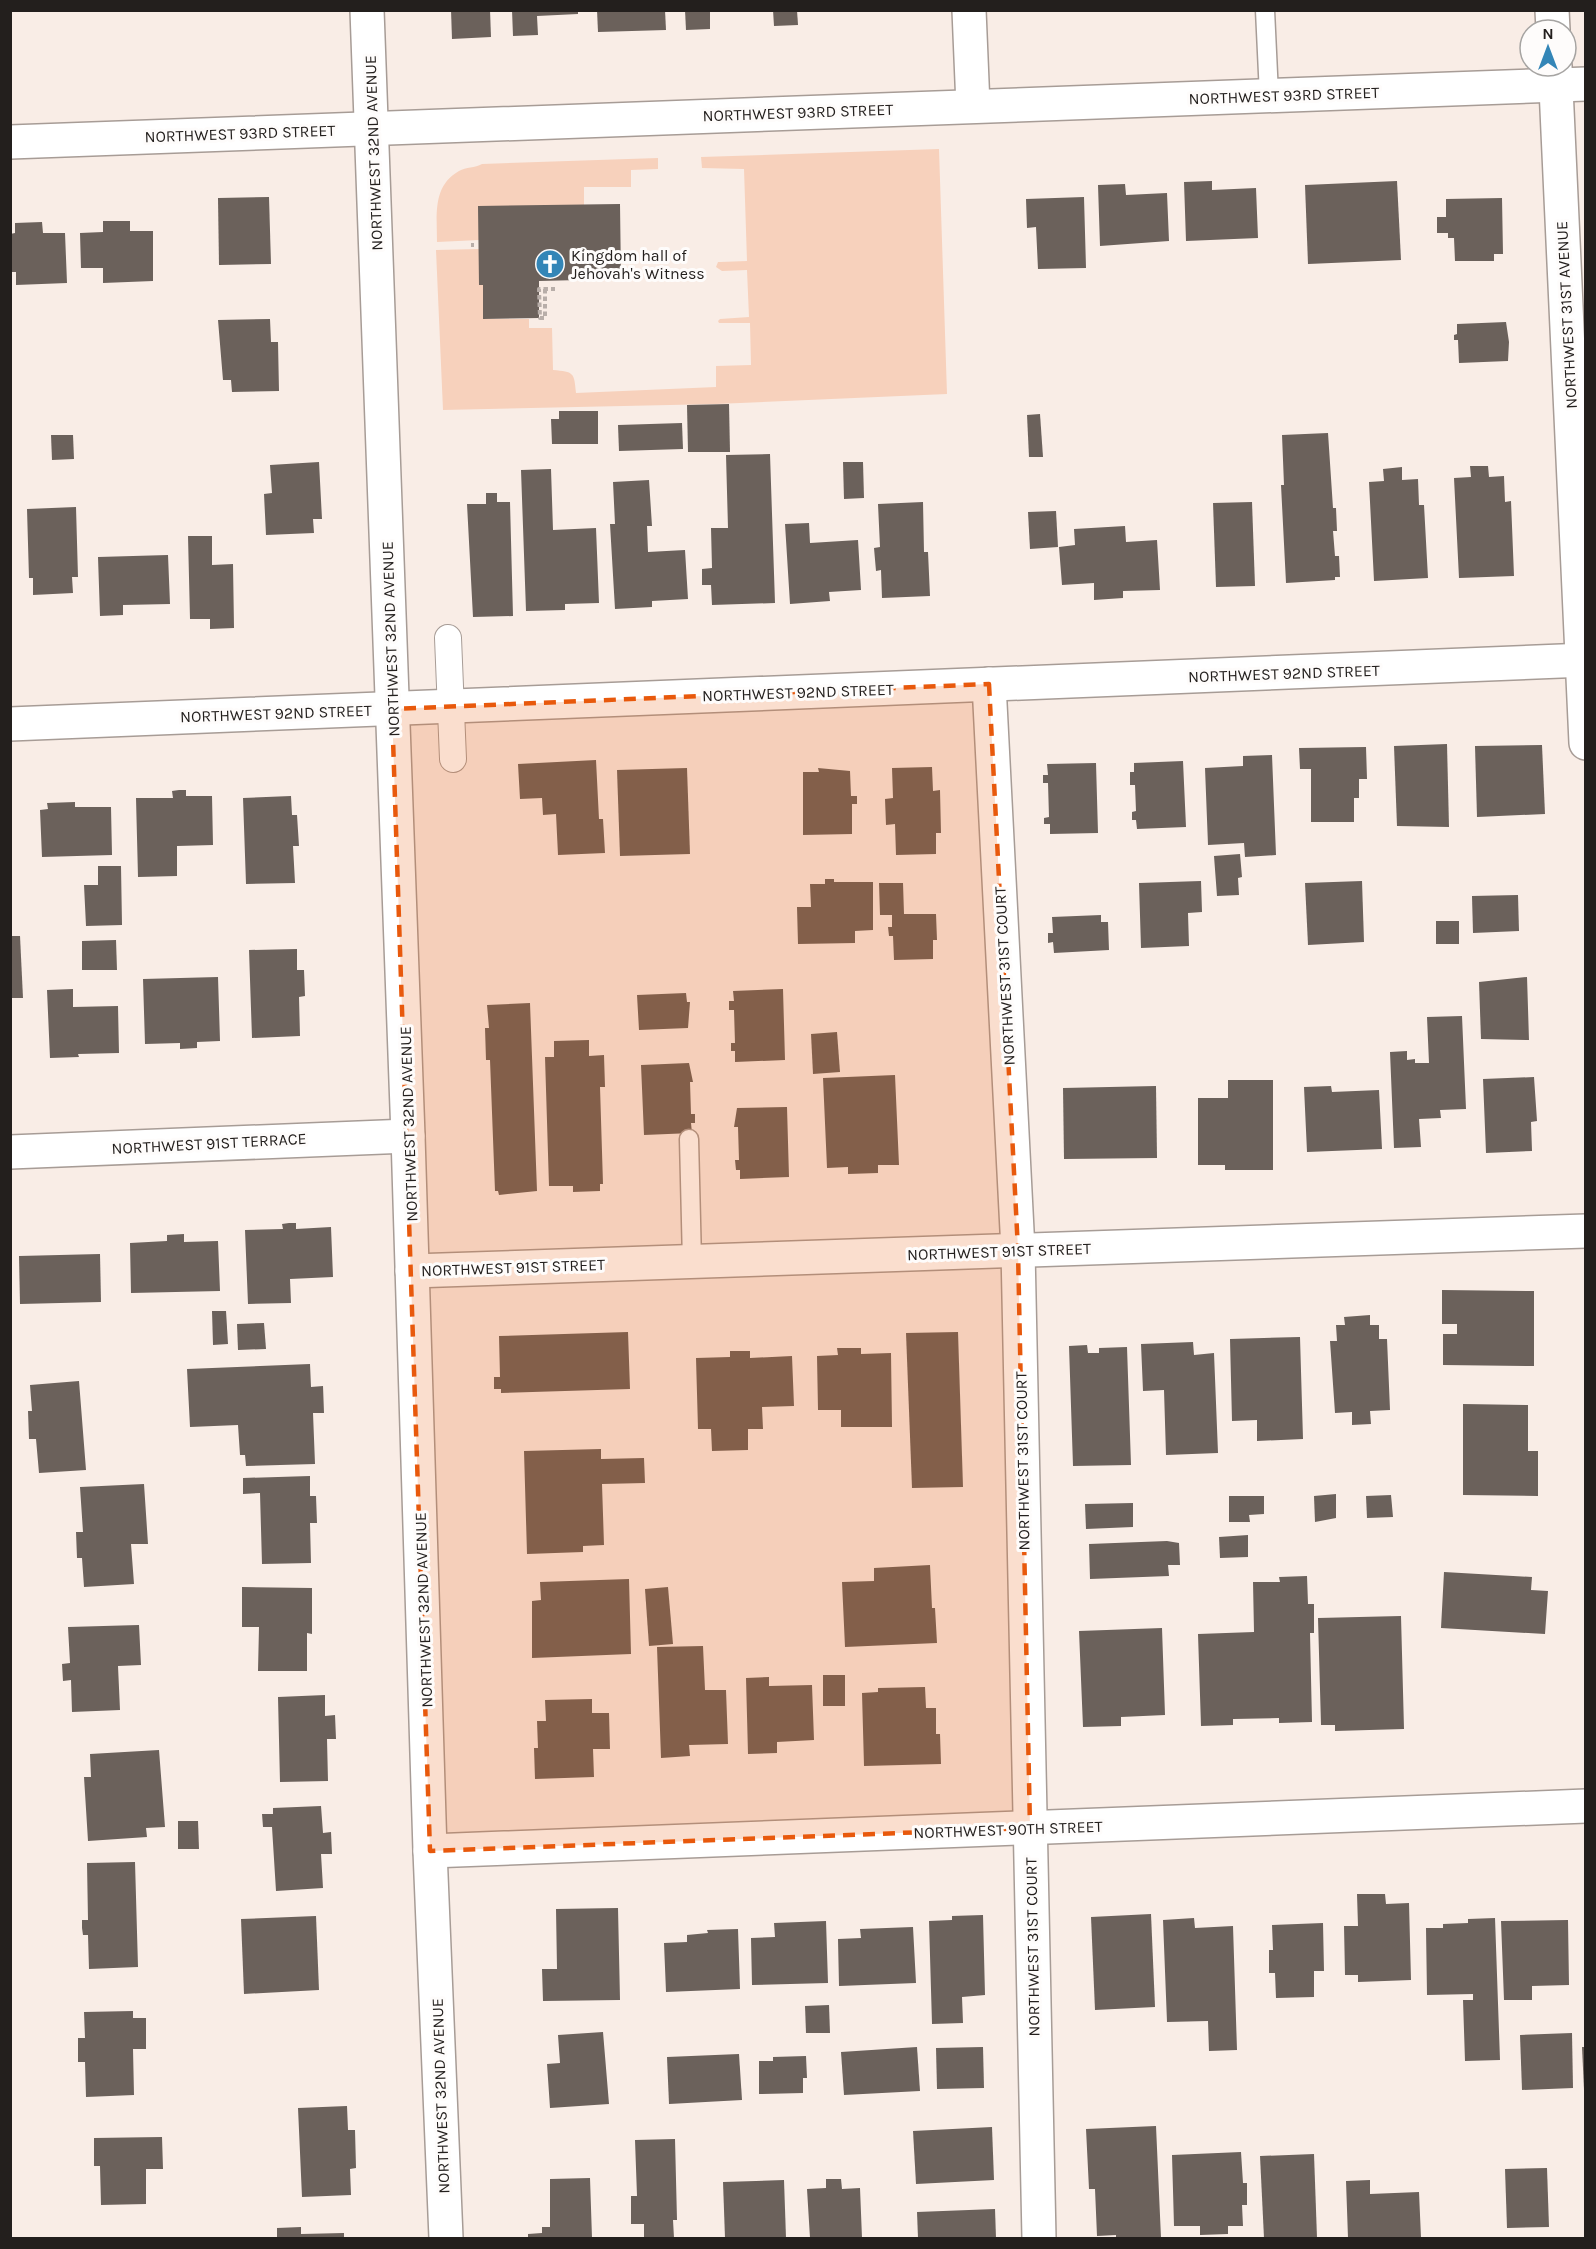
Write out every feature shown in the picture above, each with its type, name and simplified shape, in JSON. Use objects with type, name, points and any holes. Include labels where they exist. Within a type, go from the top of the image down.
[{"type":"street","name":"NORTHWEST 32ND AVENUE","points":[[367,10],[408,1136],[430,1851],[446,2238]]},
{"type":"street","points":[[969,10],[974,106]]},
{"type":"street","name":"NORTHWEST 93RD STREET","points":[[10,142],[1269,95],[1565,79]]},
{"type":"street","name":"NORTHWEST 31ST AVENUE","points":[[1565,79],[1586,743]]},
{"type":"street","points":[[448,638],[453,759]]},
{"type":"street","name":"NORTHWEST 92ND STREET","points":[[10,724],[1584,660]]},
{"type":"street","name":"NORTHWEST 31ST COURT","points":[[990,684],[1018,1250],[1039,2238]]},
{"type":"street","name":"NORTHWEST 91ST TERRACE","points":[[10,1152],[408,1136]]},
{"type":"street","name":"NORTHWEST 91ST STREET","points":[[412,1271],[1586,1231]]},
{"type":"street","name":"NORTHWEST 90TH STREET","points":[[430,1851],[1586,1806]]},
{"type":"lane","points":[[1265,10],[1269,95]]},
{"type":"lane","points":[[689,1139],[692,1262]]},
{"type":"path","points":[[545,289],[545,318],[540,318],[539,289],[545,289],[555,289]]},
{"type":"highlighted area","points":[[989,684],[1018,1250],[1030,1828],[430,1851],[392,709]]},
{"type":"shaded area","points":[[939,149],[947,394],[716,404],[443,410],[436,250],[479,249],[479,285],[483,285],[484,319],[529,319],[529,328],[552,328],[553,370],[572,374],[576,393],[716,387],[716,366],[751,365],[750,323],[719,323],[718,321],[749,317],[747,270],[722,271],[716,267],[718,262],[747,261],[744,169],[702,168],[701,157]]},
{"type":"shaded area","points":[[658,158],[658,169],[631,170],[631,187],[584,187],[584,205],[479,240],[437,242],[437,212],[440,193],[450,177],[462,170],[482,164]]},
{"type":"building","points":[[451,10],[490,10],[491,37],[452,39]]},
{"type":"building","points":[[512,10],[578,10],[578,14],[537,16],[538,35],[513,36]]},
{"type":"building","points":[[597,10],[665,10],[666,30],[598,32]]},
{"type":"building","points":[[685,10],[710,10],[710,29],[686,30]]},
{"type":"building","points":[[773,10],[797,10],[798,25],[774,26]]},
{"type":"building","points":[[1212,181],[1212,190],[1256,188],[1258,238],[1186,241],[1184,182]]},
{"type":"building","points":[[1397,181],[1401,260],[1308,264],[1305,185]]},
{"type":"building","points":[[1125,184],[1126,195],[1167,193],[1169,241],[1100,246],[1098,185]]},
{"type":"building","points":[[269,197],[271,264],[219,265],[218,198]]},
{"type":"building","points":[[1084,197],[1086,268],[1038,269],[1036,227],[1027,228],[1026,199]]},
{"type":"building","points":[[1502,198],[1503,254],[1494,254],[1494,261],[1455,261],[1454,238],[1448,238],[1448,233],[1437,233],[1437,217],[1446,217],[1446,199]]},
{"type":"building","name":"Kingdom hall of Jehovah's Witness","points":[[620,204],[621,279],[539,281],[539,318],[483,319],[483,285],[479,285],[478,206]]},
{"type":"building","points":[[103,221],[130,221],[130,231],[153,231],[153,281],[103,283],[103,268],[81,268],[80,233],[103,232]]},
{"type":"building","points":[[42,222],[43,233],[65,233],[67,283],[16,285],[16,272],[10,272],[10,234],[15,233],[15,223]]},
{"type":"building","points":[[270,319],[271,342],[278,342],[279,391],[232,392],[231,380],[223,380],[218,320]]},
{"type":"building","points":[[1506,322],[1509,342],[1508,361],[1459,363],[1458,340],[1454,340],[1454,335],[1457,334],[1457,324]]},
{"type":"building","points":[[729,404],[730,452],[688,452],[687,405]]},
{"type":"building","points":[[559,411],[598,411],[598,444],[552,444],[551,419],[559,419]]},
{"type":"building","points":[[1040,414],[1043,457],[1029,457],[1027,415]]},
{"type":"building","points":[[682,423],[683,449],[619,451],[618,425]]},
{"type":"building","points":[[1328,433],[1333,508],[1336,508],[1337,531],[1333,531],[1335,556],[1339,556],[1340,577],[1335,577],[1335,580],[1286,583],[1281,485],[1284,485],[1282,435]]},
{"type":"building","points":[[51,435],[73,435],[74,459],[52,460]]},
{"type":"building","points":[[770,454],[775,603],[712,605],[711,585],[702,585],[702,569],[712,568],[711,528],[728,528],[726,455]]},
{"type":"building","points":[[319,462],[322,519],[313,519],[314,533],[266,535],[264,494],[272,493],[270,465]]},
{"type":"building","points":[[843,462],[863,462],[864,498],[844,499]]},
{"type":"building","points":[[1470,466],[1488,466],[1489,477],[1504,476],[1505,502],[1511,501],[1514,576],[1459,578],[1454,478],[1471,477]]},
{"type":"building","points":[[1402,467],[1402,480],[1418,479],[1419,505],[1424,505],[1428,578],[1374,581],[1369,482],[1384,481],[1383,469]]},
{"type":"building","points":[[551,469],[553,530],[596,528],[599,603],[565,604],[565,610],[526,611],[521,470]]},
{"type":"building","points":[[649,480],[652,526],[647,526],[648,552],[685,550],[688,599],[652,601],[652,607],[615,609],[610,524],[615,524],[613,482]]},
{"type":"building","points":[[486,493],[497,493],[497,502],[510,502],[513,616],[473,617],[467,504],[486,504]]},
{"type":"building","points":[[923,502],[924,552],[928,552],[930,596],[882,598],[881,570],[876,571],[874,548],[880,547],[878,504]]},
{"type":"building","points":[[1252,502],[1255,586],[1216,587],[1213,503]]},
{"type":"building","points":[[76,507],[78,577],[72,577],[73,593],[33,595],[33,578],[29,578],[27,509]]},
{"type":"building","points":[[1056,511],[1058,547],[1030,549],[1028,512]]},
{"type":"building","points":[[809,523],[810,543],[858,540],[861,590],[829,592],[830,601],[790,604],[785,524]]},
{"type":"building","points":[[1125,526],[1126,542],[1157,540],[1160,590],[1123,591],[1123,598],[1094,600],[1094,583],[1062,585],[1059,547],[1075,545],[1074,529]]},
{"type":"building","points":[[188,536],[212,536],[212,565],[233,564],[234,628],[210,629],[210,619],[190,619]]},
{"type":"building","points":[[168,555],[170,604],[123,605],[123,615],[100,616],[98,557]]},
{"type":"building","points":[[1447,744],[1449,827],[1397,826],[1394,746]]},
{"type":"building","points":[[1542,745],[1545,814],[1477,817],[1475,746]]},
{"type":"building","points":[[1366,747],[1367,779],[1359,779],[1359,798],[1354,798],[1354,822],[1311,822],[1311,769],[1300,769],[1299,748]]},
{"type":"building","points":[[1272,755],[1276,855],[1245,857],[1244,843],[1208,845],[1205,768],[1243,766],[1243,756]]},
{"type":"building","points":[[596,760],[599,819],[603,819],[605,853],[558,855],[556,814],[543,815],[542,798],[520,799],[518,764]]},
{"type":"building","points":[[1183,761],[1186,827],[1137,829],[1136,820],[1132,820],[1132,812],[1136,811],[1135,785],[1130,785],[1130,772],[1134,772],[1134,763]]},
{"type":"building","points":[[1096,763],[1098,833],[1050,834],[1050,824],[1044,824],[1044,818],[1049,817],[1048,783],[1043,783],[1043,775],[1048,775],[1047,764]]},
{"type":"building","points":[[932,767],[933,791],[940,790],[941,833],[936,833],[936,854],[896,855],[895,824],[886,825],[885,799],[893,798],[892,768]]},
{"type":"building","points":[[687,768],[690,854],[620,856],[617,770]]},
{"type":"building","points":[[818,768],[850,771],[851,796],[857,796],[857,804],[852,804],[852,834],[803,835],[803,772],[819,772]]},
{"type":"building","points":[[186,790],[186,796],[212,796],[213,845],[177,846],[177,876],[138,877],[136,798],[173,798],[172,791]]},
{"type":"building","points":[[291,796],[292,815],[297,815],[299,846],[293,846],[295,883],[246,884],[243,798]]},
{"type":"building","points":[[75,802],[75,807],[111,807],[112,855],[42,857],[40,810],[48,809],[47,803]]},
{"type":"building","points":[[1240,854],[1242,877],[1238,878],[1239,895],[1217,896],[1214,856]]},
{"type":"building","points":[[98,866],[121,866],[122,925],[86,926],[84,885],[98,885]]},
{"type":"building","points":[[825,879],[834,879],[834,882],[873,882],[873,930],[855,931],[855,943],[798,944],[797,907],[811,907],[810,884],[825,884]]},
{"type":"building","points":[[1201,881],[1202,912],[1188,913],[1189,946],[1141,948],[1139,883]]},
{"type":"building","points":[[1362,881],[1364,942],[1308,945],[1305,883]]},
{"type":"building","points":[[879,883],[903,883],[904,914],[936,914],[937,940],[933,940],[933,959],[894,960],[893,936],[889,936],[888,927],[892,927],[892,915],[880,915]]},
{"type":"building","points":[[1518,895],[1519,931],[1473,933],[1472,896]]},
{"type":"building","points":[[1101,915],[1101,922],[1108,922],[1109,950],[1054,953],[1053,942],[1048,943],[1048,933],[1053,933],[1052,917]]},
{"type":"building","points":[[1436,921],[1459,921],[1459,944],[1436,944]]},
{"type":"building","points":[[10,936],[20,936],[23,998],[10,998]]},
{"type":"building","points":[[116,940],[117,970],[82,970],[82,941]]},
{"type":"building","points":[[297,949],[297,970],[304,970],[305,996],[299,997],[300,1036],[252,1038],[249,950]]},
{"type":"building","points":[[218,977],[220,1041],[197,1042],[197,1048],[180,1049],[180,1043],[145,1044],[143,979]]},
{"type":"building","points":[[1527,977],[1529,1040],[1481,1039],[1479,982]]},
{"type":"building","points":[[73,989],[73,1007],[118,1006],[119,1053],[78,1054],[79,1057],[50,1058],[47,990]]},
{"type":"building","points":[[783,989],[785,1060],[735,1062],[735,1051],[731,1051],[731,1043],[735,1043],[734,1010],[729,1010],[729,1001],[734,1001],[733,991]]},
{"type":"building","points":[[686,993],[687,1002],[690,1002],[688,1028],[639,1030],[637,995]]},
{"type":"building","points":[[530,1003],[537,1191],[499,1195],[498,1191],[495,1191],[490,1060],[486,1060],[485,1028],[489,1028],[487,1005]]},
{"type":"building","points":[[1462,1016],[1466,1109],[1440,1110],[1441,1118],[1419,1119],[1421,1147],[1394,1148],[1390,1052],[1407,1051],[1407,1060],[1415,1059],[1415,1063],[1429,1063],[1427,1017]]},
{"type":"building","points":[[837,1032],[840,1072],[813,1074],[811,1034]]},
{"type":"building","points":[[589,1040],[589,1056],[604,1055],[605,1087],[600,1087],[603,1184],[600,1184],[600,1191],[573,1192],[573,1186],[549,1186],[545,1057],[554,1057],[554,1041]]},
{"type":"building","points":[[689,1063],[693,1082],[690,1082],[691,1114],[695,1114],[695,1123],[691,1123],[692,1133],[644,1135],[641,1065]]},
{"type":"building","points":[[895,1075],[899,1165],[878,1165],[878,1173],[848,1174],[848,1167],[827,1168],[823,1078]]},
{"type":"building","points":[[1534,1077],[1537,1121],[1531,1122],[1532,1151],[1486,1153],[1483,1079]]},
{"type":"building","points":[[1228,1080],[1273,1080],[1273,1170],[1225,1170],[1225,1165],[1198,1165],[1198,1098],[1228,1098]]},
{"type":"building","points":[[1156,1086],[1157,1158],[1064,1159],[1063,1088]]},
{"type":"building","points":[[1331,1086],[1332,1092],[1379,1090],[1382,1149],[1307,1152],[1304,1087]]},
{"type":"building","points":[[787,1107],[789,1177],[740,1179],[740,1170],[736,1170],[735,1160],[739,1160],[738,1127],[734,1127],[737,1108]]},
{"type":"building","points":[[296,1223],[296,1229],[331,1227],[333,1277],[290,1279],[291,1303],[248,1304],[245,1230],[283,1229],[282,1224]]},
{"type":"building","points":[[184,1234],[184,1242],[218,1241],[220,1291],[131,1293],[130,1243],[167,1241],[167,1235]]},
{"type":"building","points":[[100,1254],[101,1302],[20,1304],[19,1256]]},
{"type":"building","points":[[1442,1290],[1534,1291],[1534,1366],[1443,1365],[1443,1334],[1457,1334],[1457,1324],[1442,1324]]},
{"type":"building","points":[[212,1311],[226,1311],[228,1344],[213,1345]]},
{"type":"building","points":[[1370,1315],[1370,1325],[1379,1325],[1379,1339],[1387,1339],[1390,1410],[1370,1411],[1371,1424],[1352,1425],[1352,1412],[1335,1413],[1330,1341],[1337,1341],[1336,1325],[1345,1325],[1344,1317]]},
{"type":"building","points":[[264,1323],[266,1349],[238,1350],[237,1324]]},
{"type":"building","points":[[628,1332],[630,1389],[501,1393],[501,1389],[494,1389],[494,1377],[500,1377],[499,1336]]},
{"type":"building","points":[[958,1332],[963,1487],[912,1488],[906,1333]]},
{"type":"building","points":[[1300,1337],[1303,1439],[1257,1441],[1257,1420],[1232,1421],[1230,1339]]},
{"type":"building","points":[[1193,1342],[1194,1355],[1214,1353],[1218,1453],[1166,1455],[1164,1390],[1143,1391],[1141,1344]]},
{"type":"building","points":[[1087,1345],[1088,1353],[1099,1353],[1099,1348],[1127,1347],[1131,1465],[1073,1466],[1069,1346]]},
{"type":"building","points":[[837,1348],[861,1348],[861,1354],[891,1353],[892,1427],[841,1427],[841,1410],[818,1410],[817,1356],[838,1355]]},
{"type":"building","points":[[730,1351],[750,1351],[750,1358],[792,1356],[794,1406],[762,1407],[763,1429],[748,1429],[748,1450],[712,1451],[711,1429],[698,1429],[696,1358],[730,1357]]},
{"type":"building","points":[[310,1364],[311,1387],[323,1386],[324,1413],[313,1413],[315,1464],[246,1466],[245,1455],[240,1455],[238,1425],[190,1427],[187,1369]]},
{"type":"building","points":[[79,1381],[86,1470],[39,1473],[36,1439],[29,1439],[28,1411],[32,1411],[30,1385]]},
{"type":"building","points":[[1463,1404],[1528,1405],[1528,1451],[1538,1451],[1538,1496],[1463,1495]]},
{"type":"building","points":[[601,1449],[601,1459],[644,1458],[645,1483],[602,1484],[604,1545],[583,1546],[583,1552],[527,1554],[524,1451]]},
{"type":"building","points":[[310,1476],[310,1496],[316,1496],[317,1523],[310,1523],[311,1563],[262,1564],[260,1493],[243,1494],[243,1478]]},
{"type":"building","points":[[144,1484],[148,1544],[131,1544],[134,1584],[84,1587],[82,1558],[77,1558],[76,1532],[83,1532],[80,1487]]},
{"type":"building","points":[[1336,1494],[1336,1518],[1315,1522],[1314,1496]]},
{"type":"building","points":[[1391,1495],[1393,1517],[1367,1518],[1366,1496]]},
{"type":"building","points":[[1229,1496],[1264,1496],[1264,1514],[1249,1515],[1250,1522],[1229,1522]]},
{"type":"building","points":[[1133,1503],[1133,1527],[1086,1529],[1085,1504]]},
{"type":"building","points":[[1248,1535],[1248,1557],[1220,1558],[1219,1537]]},
{"type":"building","points":[[1167,1541],[1179,1543],[1180,1565],[1168,1565],[1169,1576],[1090,1579],[1089,1544]]},
{"type":"building","points":[[930,1565],[932,1608],[935,1608],[937,1643],[845,1647],[842,1582],[874,1581],[874,1568]]},
{"type":"building","points":[[1444,1572],[1532,1577],[1531,1590],[1548,1591],[1545,1634],[1441,1628]]},
{"type":"building","points":[[1307,1576],[1308,1604],[1314,1604],[1314,1633],[1310,1633],[1312,1722],[1279,1723],[1279,1718],[1233,1719],[1233,1725],[1201,1726],[1198,1634],[1254,1632],[1253,1582],[1280,1582],[1279,1577]]},
{"type":"building","points":[[629,1579],[631,1654],[532,1658],[532,1601],[541,1600],[540,1582]]},
{"type":"building","points":[[242,1587],[312,1588],[312,1634],[307,1633],[307,1671],[258,1671],[259,1627],[242,1627]]},
{"type":"building","points":[[668,1587],[673,1644],[649,1646],[645,1589]]},
{"type":"building","points":[[1401,1616],[1404,1729],[1335,1731],[1335,1725],[1321,1725],[1318,1618]]},
{"type":"building","points":[[139,1625],[141,1665],[118,1666],[120,1710],[72,1712],[71,1680],[63,1681],[62,1664],[70,1663],[68,1627]]},
{"type":"building","points":[[1162,1628],[1165,1715],[1121,1717],[1121,1726],[1083,1727],[1079,1631]]},
{"type":"building","points":[[703,1646],[705,1690],[726,1690],[728,1744],[689,1745],[690,1756],[661,1758],[657,1647]]},
{"type":"building","points":[[823,1675],[845,1675],[845,1706],[823,1706]]},
{"type":"building","points":[[769,1677],[769,1686],[812,1685],[814,1740],[777,1742],[777,1753],[748,1754],[746,1678]]},
{"type":"building","points":[[925,1687],[926,1708],[936,1708],[936,1734],[940,1734],[941,1764],[864,1766],[862,1693],[878,1692],[878,1688]]},
{"type":"building","points":[[325,1695],[325,1716],[335,1715],[336,1739],[327,1739],[328,1781],[280,1782],[278,1697]]},
{"type":"building","points":[[592,1699],[592,1713],[609,1713],[610,1749],[593,1749],[594,1777],[535,1779],[534,1748],[538,1748],[537,1721],[546,1721],[545,1700]]},
{"type":"building","points":[[159,1750],[165,1827],[146,1828],[147,1837],[88,1841],[84,1777],[91,1777],[90,1754]]},
{"type":"building","points":[[321,1806],[323,1833],[331,1832],[332,1854],[321,1854],[323,1888],[276,1891],[272,1827],[263,1827],[262,1814],[273,1814],[273,1808]]},
{"type":"building","points":[[178,1821],[198,1821],[199,1849],[178,1849]]},
{"type":"building","points":[[135,1862],[138,1967],[89,1969],[88,1935],[83,1935],[82,1928],[82,1920],[88,1920],[87,1863]]},
{"type":"building","points":[[1357,1894],[1385,1894],[1386,1904],[1409,1903],[1411,1980],[1358,1982],[1358,1975],[1345,1975],[1344,1926],[1358,1926]]},
{"type":"building","points":[[618,1908],[620,2000],[543,2001],[542,1969],[557,1969],[556,1909]]},
{"type":"building","points":[[1151,1914],[1155,2007],[1095,2010],[1091,1917]]},
{"type":"building","points":[[983,1915],[985,1995],[962,1997],[963,2023],[932,2024],[929,1921],[952,1920],[952,1916]]},
{"type":"building","points":[[316,1916],[319,1990],[244,1994],[241,1919]]},
{"type":"building","points":[[1194,1918],[1195,1928],[1233,1926],[1237,2050],[1209,2051],[1208,2021],[1167,2022],[1163,1920]]},
{"type":"building","points":[[1495,1918],[1500,2060],[1465,2061],[1463,2000],[1473,2000],[1473,1994],[1427,1995],[1426,1928],[1443,1928],[1443,1924],[1468,1923],[1468,1919]]},
{"type":"building","points":[[1568,1920],[1569,1985],[1532,1986],[1532,2000],[1504,2000],[1501,1921]]},
{"type":"building","points":[[826,1921],[828,1983],[752,1985],[751,1938],[775,1937],[774,1923]]},
{"type":"building","points":[[1323,1923],[1324,1971],[1314,1971],[1314,1997],[1276,1998],[1275,1973],[1269,1973],[1269,1950],[1273,1950],[1272,1925]]},
{"type":"building","points":[[913,1927],[916,1983],[839,1986],[838,1939],[861,1938],[860,1929]]},
{"type":"building","points":[[738,1929],[740,1989],[666,1992],[664,1943],[687,1942],[687,1935],[708,1933],[707,1930]]},
{"type":"building","points":[[829,2005],[830,2033],[806,2033],[805,2006]]},
{"type":"building","points":[[133,2011],[133,2018],[146,2018],[146,2049],[133,2049],[134,2095],[86,2097],[85,2062],[78,2062],[78,2038],[85,2038],[84,2012]]},
{"type":"building","points":[[603,2032],[609,2104],[550,2108],[547,2064],[560,2063],[558,2035]]},
{"type":"building","points":[[1572,2033],[1573,2088],[1522,2090],[1520,2035]]},
{"type":"building","points":[[917,2047],[920,2091],[844,2095],[841,2052]]},
{"type":"building","points":[[983,2047],[984,2088],[937,2089],[936,2048]]},
{"type":"building","points":[[1582,2047],[1586,2047],[1586,2090],[1584,2090]]},
{"type":"building","points":[[739,2054],[742,2100],[669,2104],[667,2057]]},
{"type":"building","points":[[806,2056],[807,2078],[803,2078],[803,2093],[759,2094],[759,2061],[773,2061],[773,2057]]},
{"type":"building","points":[[347,2106],[348,2130],[355,2130],[356,2168],[350,2169],[351,2195],[302,2197],[298,2108]]},
{"type":"building","points":[[1156,2126],[1161,2238],[1097,2236],[1095,2189],[1089,2189],[1086,2129]]},
{"type":"building","points":[[992,2127],[994,2180],[916,2184],[913,2131]]},
{"type":"building","points":[[162,2137],[163,2169],[146,2169],[146,2204],[101,2205],[100,2166],[94,2166],[94,2138]]},
{"type":"building","points":[[675,2139],[677,2220],[673,2220],[674,2238],[644,2238],[644,2224],[631,2224],[631,2196],[637,2196],[635,2140]]},
{"type":"building","points":[[1241,2152],[1243,2183],[1247,2183],[1247,2205],[1242,2205],[1243,2226],[1228,2226],[1228,2234],[1200,2235],[1200,2226],[1174,2226],[1172,2155]]},
{"type":"building","points":[[1314,2154],[1317,2238],[1264,2238],[1260,2156]]},
{"type":"building","points":[[1547,2168],[1549,2227],[1507,2228],[1505,2169]]},
{"type":"building","points":[[590,2178],[592,2238],[528,2238],[528,2234],[542,2233],[542,2227],[550,2227],[550,2179]]},
{"type":"building","points":[[826,2179],[841,2179],[842,2189],[860,2188],[862,2238],[810,2238],[807,2189],[826,2188]]},
{"type":"building","points":[[784,2180],[786,2238],[725,2238],[723,2182]]},
{"type":"building","points":[[1370,2180],[1370,2194],[1419,2192],[1421,2238],[1348,2238],[1346,2181]]},
{"type":"building","points":[[995,2209],[996,2238],[918,2238],[917,2212]]},
{"type":"building","points":[[301,2227],[301,2234],[344,2233],[344,2238],[277,2238],[277,2228]]},
{"type":"place","name":"Kingdom hall of Jehovah's Witness","points":[[550,264]]}]
